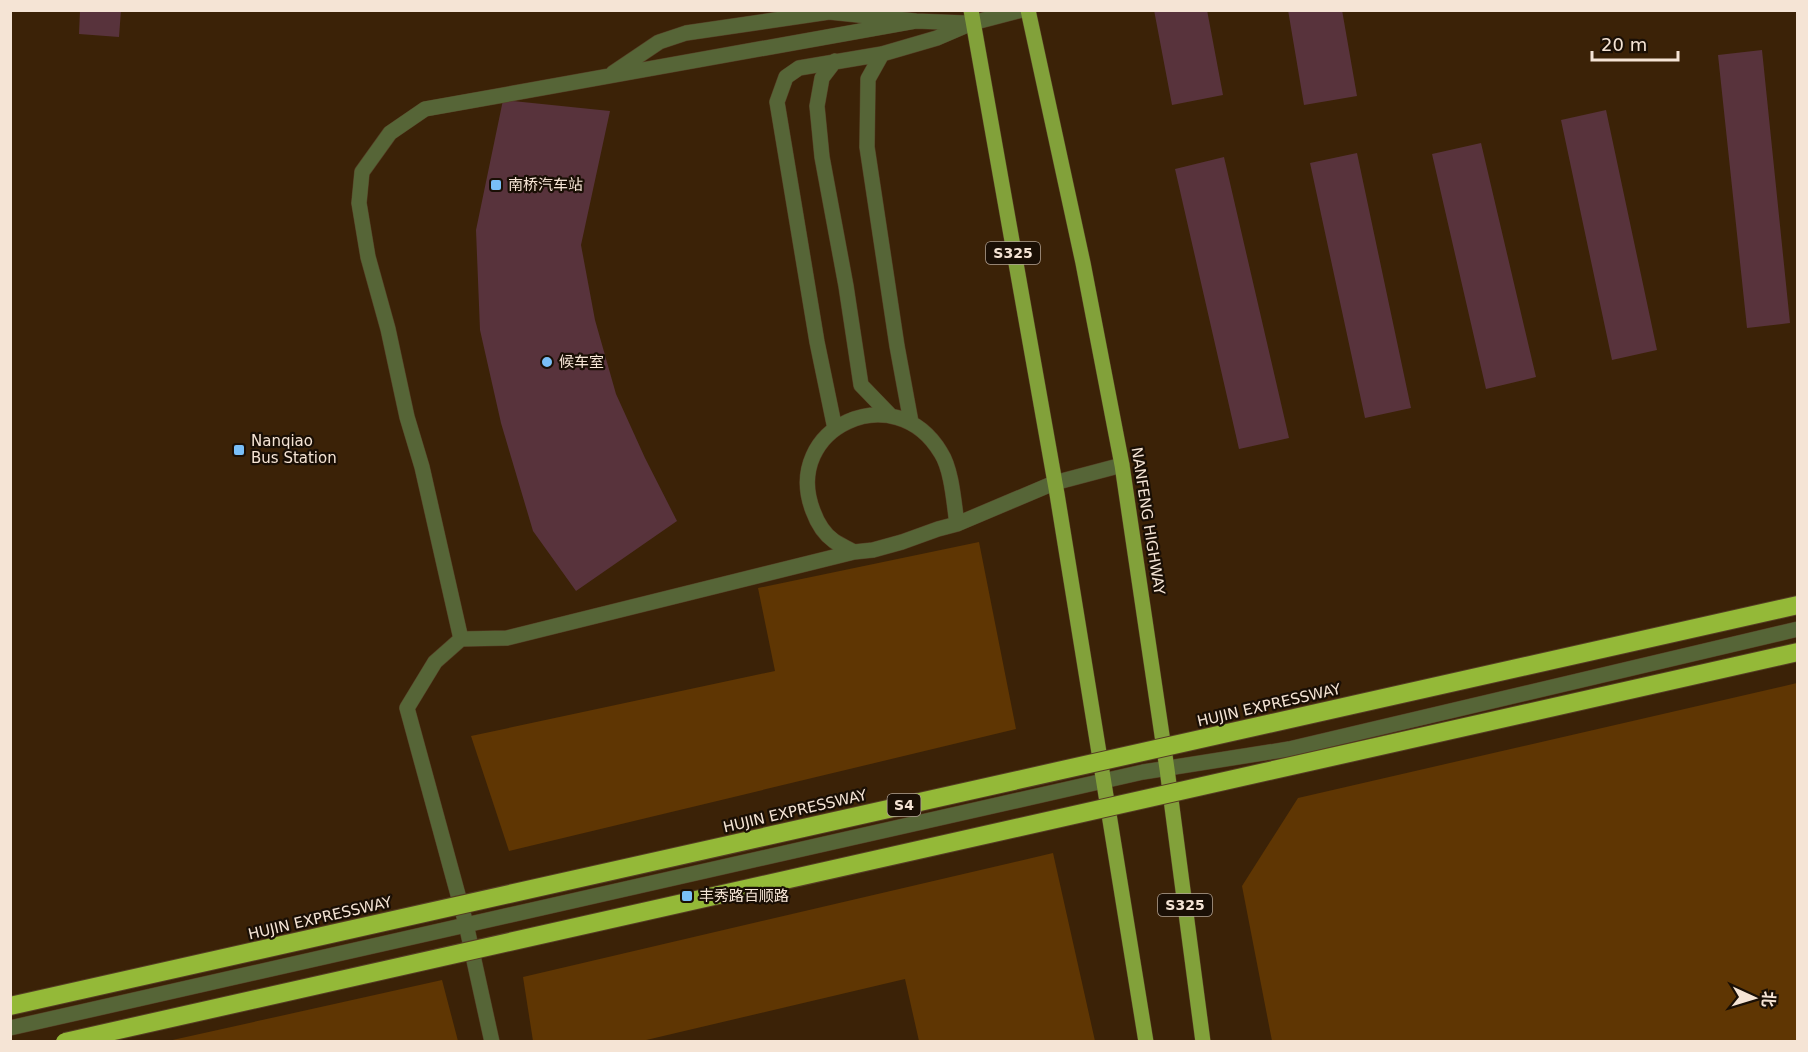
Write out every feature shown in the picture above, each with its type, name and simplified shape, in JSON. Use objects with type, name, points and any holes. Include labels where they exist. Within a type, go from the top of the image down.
[{"type":"highway","name":"HUJIN EXPRESSWAY","points":[[10,1006],[1797,604]]},
{"type":"highway","points":[[65,1041],[1797,652]]},
{"type":"main road","name":"NANFENG HIGHWAY","points":[[1028,10],[1083,262],[1122,465],[1167,769],[1203,1041]]},
{"type":"main road","name":"S325","points":[[972,17],[1054,483],[1146,1041]]},
{"type":"street","points":[[461,639],[422,467],[407,417],[388,329],[368,257],[359,203],[362,172],[390,134],[425,108],[916,21],[972,17],[1022,10]]},
{"type":"street","points":[[608,76],[659,42],[686,33],[830,12],[916,21]]},
{"type":"street","points":[[835,429],[817,342],[777,102],[786,77],[800,68],[882,54],[937,38],[972,17]]},
{"type":"street","points":[[882,54],[868,79],[867,147],[897,346],[911,422]]},
{"type":"street","points":[[835,62],[822,78],[817,106],[822,157],[846,286],[861,385],[890,415]]},
{"type":"street","points":[[854,552],[833,540],[817,522],[809,500],[807,477],[814,455],[826,436],[845,422],[867,415],[890,415],[911,422],[930,436],[943,455],[957,525]]},
{"type":"street","points":[[492,1041],[466,924],[407,708],[435,662],[461,639],[507,638],[854,552],[892,545],[957,525],[1054,483],[1122,465]]},
{"type":"street","points":[[10,1028],[1104,781],[1289,749],[1797,629]]},
{"type":"shaded area","points":[[979,542],[1016,729],[509,851],[471,736],[775,671],[758,588]]},
{"type":"shaded area","points":[[1797,683],[1797,1041],[1272,1041],[1242,886],[1298,798]]},
{"type":"shaded area","points":[[1053,853],[1095,1041],[919,1041],[905,979],[642,1041],[533,1041],[523,977]]},
{"type":"shaded area","points":[[442,980],[458,1041],[168,1041]]},
{"type":"building","points":[[80,10],[121,10],[119,37],[79,34]]},
{"type":"building","points":[[1154,10],[1207,10],[1223,95],[1172,105]]},
{"type":"building","points":[[1288,10],[1342,10],[1357,96],[1304,105]]},
{"type":"building","points":[[1762,50],[1790,323],[1747,328],[1718,55]]},
{"type":"building","name":"候车室","points":[[503,100],[610,111],[581,245],[595,320],[616,394],[677,521],[576,591],[533,531],[501,423],[480,330],[476,230]]},
{"type":"building","points":[[1606,110],[1657,350],[1612,360],[1561,120]]},
{"type":"building","points":[[1481,143],[1536,377],[1486,389],[1432,154]]},
{"type":"building","points":[[1357,153],[1411,408],[1365,418],[1310,163]]},
{"type":"building","points":[[1224,157],[1289,438],[1239,449],[1175,169]]},
{"type":"place","name":"南桥汽车站","points":[[496,185]]},
{"type":"place","name":"候车室","points":[[547,362]]},
{"type":"place","name":"Nanqiao Bus Station","points":[[239,450]]},
{"type":"place","name":"丰秀路百顺路","points":[[687,896]]}]
